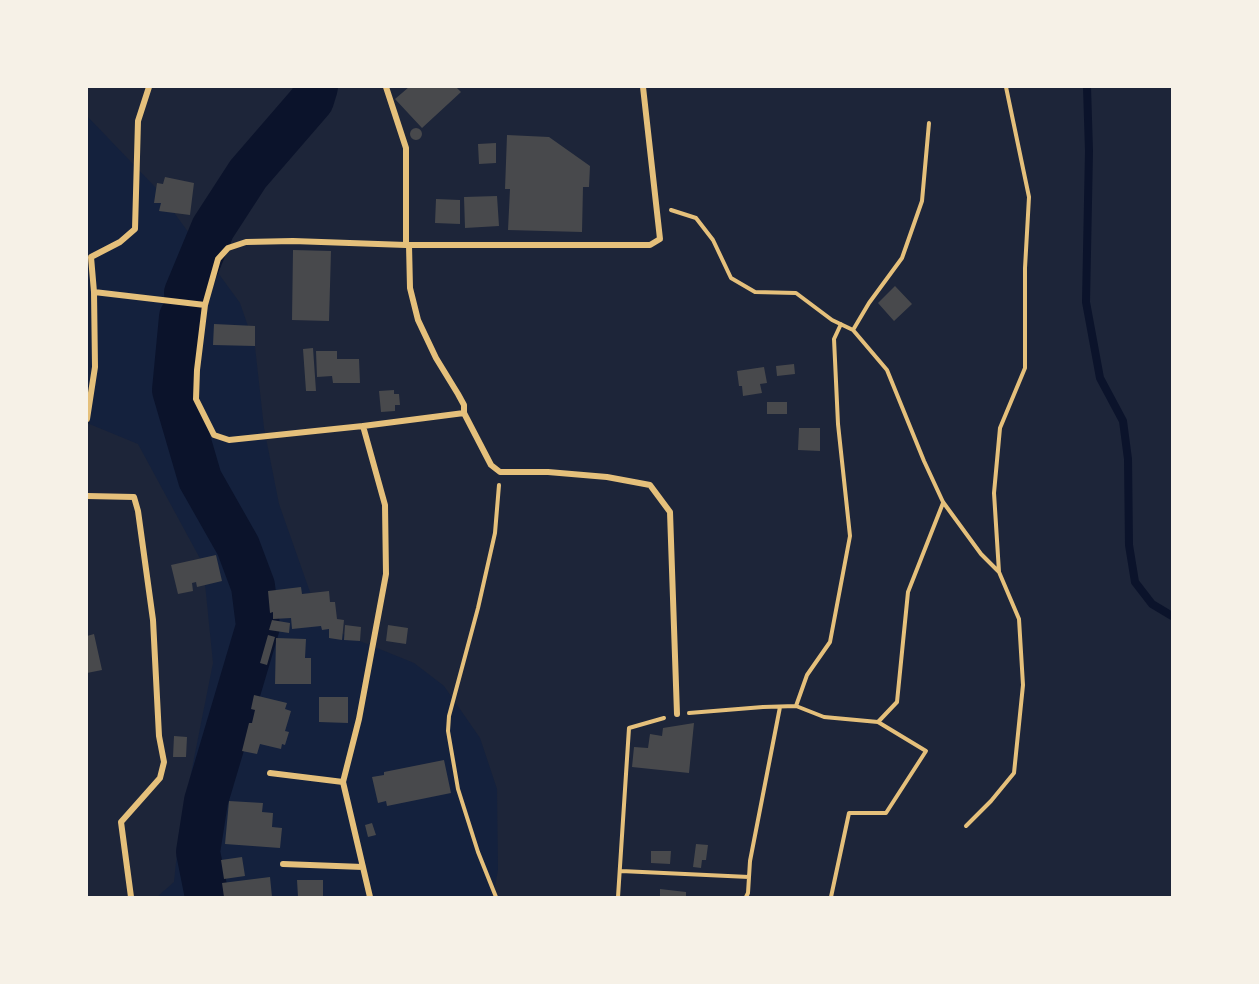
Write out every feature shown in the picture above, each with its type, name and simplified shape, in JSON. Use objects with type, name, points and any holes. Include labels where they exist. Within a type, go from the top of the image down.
[{"type":"street","points":[[87,419],[95,368],[91,257],[120,242],[135,229],[138,120],[149,87]]},
{"type":"street","points":[[386,87],[406,148],[410,288],[418,320],[436,358],[459,394],[464,405],[464,413],[491,465],[500,472],[548,472],[607,477],[650,485],[670,512],[677,714]]},
{"type":"street","points":[[464,413],[229,440],[214,435],[196,399],[197,370],[206,305],[218,259],[228,248],[246,242],[650,245],[660,239],[642,87]]},
{"type":"street","points":[[94,292],[206,305]]},
{"type":"street","points":[[363,426],[385,505],[386,574],[359,719],[343,782],[370,897]]},
{"type":"street","points":[[87,495],[134,497],[138,511],[153,620],[159,736],[164,762],[160,778],[121,822],[131,897]]},
{"type":"street","points":[[270,773],[343,782]]},
{"type":"street","points":[[283,864],[363,867]]},
{"type":"path","points":[[966,826],[1014,773],[1023,685],[1019,619],[999,572],[994,493],[1000,428],[1025,368],[1025,268],[1029,196],[1005,87]]},
{"type":"path","points":[[854,330],[902,258],[922,201],[929,123]]},
{"type":"path","points":[[657,204],[696,218],[713,240],[731,278],[755,292],[796,293],[832,320],[854,330],[886,370],[943,502],[981,554],[999,572]]},
{"type":"path","points":[[796,706],[807,675],[830,642],[850,536],[838,424],[834,339],[842,324]]},
{"type":"path","points":[[496,897],[478,852],[458,789],[448,731],[449,716],[478,608],[495,532],[500,472]]},
{"type":"path","points":[[878,722],[897,702],[908,591],[943,502]]},
{"type":"path","points":[[618,897],[629,728],[677,714],[796,706],[824,717],[878,722],[926,751],[886,813],[849,813],[831,897]]},
{"type":"path","points":[[746,897],[750,861],[780,707]]},
{"type":"path","points":[[621,871],[749,878]]},
{"type":"shaded area","points":[[87,87],[1172,87],[1172,897],[493,897],[498,870],[497,789],[480,738],[444,686],[414,663],[335,631],[317,612],[279,504],[264,428],[255,347],[240,303],[156,188],[87,116]]},
{"type":"shaded area","points":[[87,423],[138,444],[203,564],[213,663],[179,834],[174,882],[157,897],[87,897]]},
{"type":"building","points":[[409,87],[456,87],[461,92],[422,128],[395,99]]},
{"type":"building","points":[[418,128],[422,134],[418,140],[414,140],[410,132]]},
{"type":"building","points":[[507,135],[549,137],[590,166],[589,187],[583,187],[582,232],[508,230],[510,189],[505,189]]},
{"type":"building","points":[[496,143],[496,163],[479,164],[478,144]]},
{"type":"building","points":[[165,177],[194,183],[190,215],[159,211],[161,203],[154,203],[157,183],[163,184]]},
{"type":"building","points":[[497,196],[499,226],[465,228],[464,197]]},
{"type":"building","points":[[436,199],[460,200],[460,224],[435,223]]},
{"type":"building","points":[[293,250],[331,251],[329,321],[292,320]]},
{"type":"building","points":[[895,286],[912,304],[894,321],[878,303]]},
{"type":"building","points":[[214,324],[255,326],[255,346],[213,345]]},
{"type":"building","points":[[313,348],[316,391],[306,391],[303,349]]},
{"type":"building","points":[[316,351],[337,351],[337,359],[359,359],[360,383],[333,383],[332,376],[317,377]]},
{"type":"building","points":[[794,364],[795,374],[777,376],[776,366]]},
{"type":"building","points":[[764,367],[767,383],[760,384],[762,393],[743,396],[737,371]]},
{"type":"building","points":[[394,390],[394,394],[399,394],[400,405],[395,405],[395,411],[381,412],[379,391]]},
{"type":"building","points":[[767,402],[787,402],[787,414],[767,414]]},
{"type":"building","points":[[799,428],[820,428],[820,451],[798,450]]},
{"type":"building","points":[[216,555],[222,581],[197,587],[196,582],[192,583],[193,591],[178,594],[171,565]]},
{"type":"building","points":[[301,587],[302,594],[329,591],[330,602],[335,602],[337,619],[344,620],[342,640],[329,638],[329,629],[322,630],[321,626],[292,629],[291,618],[273,619],[273,612],[270,613],[268,591]]},
{"type":"building","points":[[272,620],[290,623],[289,633],[269,630]]},
{"type":"building","points":[[345,625],[361,627],[360,641],[344,640]]},
{"type":"building","points":[[388,625],[408,628],[406,644],[386,641]]},
{"type":"building","points":[[94,634],[102,670],[87,673],[87,636]]},
{"type":"building","points":[[268,635],[275,637],[267,665],[260,663]]},
{"type":"building","points":[[276,638],[306,639],[305,658],[311,658],[311,684],[275,684]]},
{"type":"building","points":[[254,695],[287,703],[285,709],[291,711],[285,731],[289,732],[285,745],[282,744],[281,749],[260,744],[257,754],[242,751],[255,710],[251,709]]},
{"type":"building","points":[[319,697],[348,697],[348,723],[319,722]]},
{"type":"building","points":[[694,723],[689,773],[632,767],[634,747],[648,748],[650,734],[662,736],[663,728]]},
{"type":"building","points":[[174,736],[187,737],[186,757],[173,757]]},
{"type":"building","points":[[444,760],[451,793],[387,806],[386,801],[378,803],[372,777],[384,775],[384,772]]},
{"type":"building","points":[[229,801],[263,803],[262,812],[273,813],[272,827],[282,828],[280,848],[225,844]]},
{"type":"building","points":[[372,823],[376,835],[368,837],[365,825]]},
{"type":"building","points":[[696,844],[708,845],[706,860],[702,860],[701,868],[693,867]]},
{"type":"building","points":[[651,851],[671,851],[670,864],[651,863]]},
{"type":"building","points":[[242,857],[245,876],[224,879],[221,860]]},
{"type":"building","points":[[270,877],[272,897],[224,897],[222,883]]},
{"type":"building","points":[[297,880],[323,880],[323,897],[298,897]]},
{"type":"building","points":[[660,889],[686,892],[686,897],[660,897]]},
{"type":"waterway","points":[[186,293],[213,228],[248,174],[312,100],[316,87]]},
{"type":"waterway","points":[[1087,87],[1089,151],[1086,302],[1100,378],[1123,421],[1128,459],[1129,545],[1135,582],[1152,604],[1172,616]]},
{"type":"waterway","points":[[181,317],[174,390],[200,479],[238,546],[253,586],[258,626],[206,801],[198,852],[207,897]]}]
